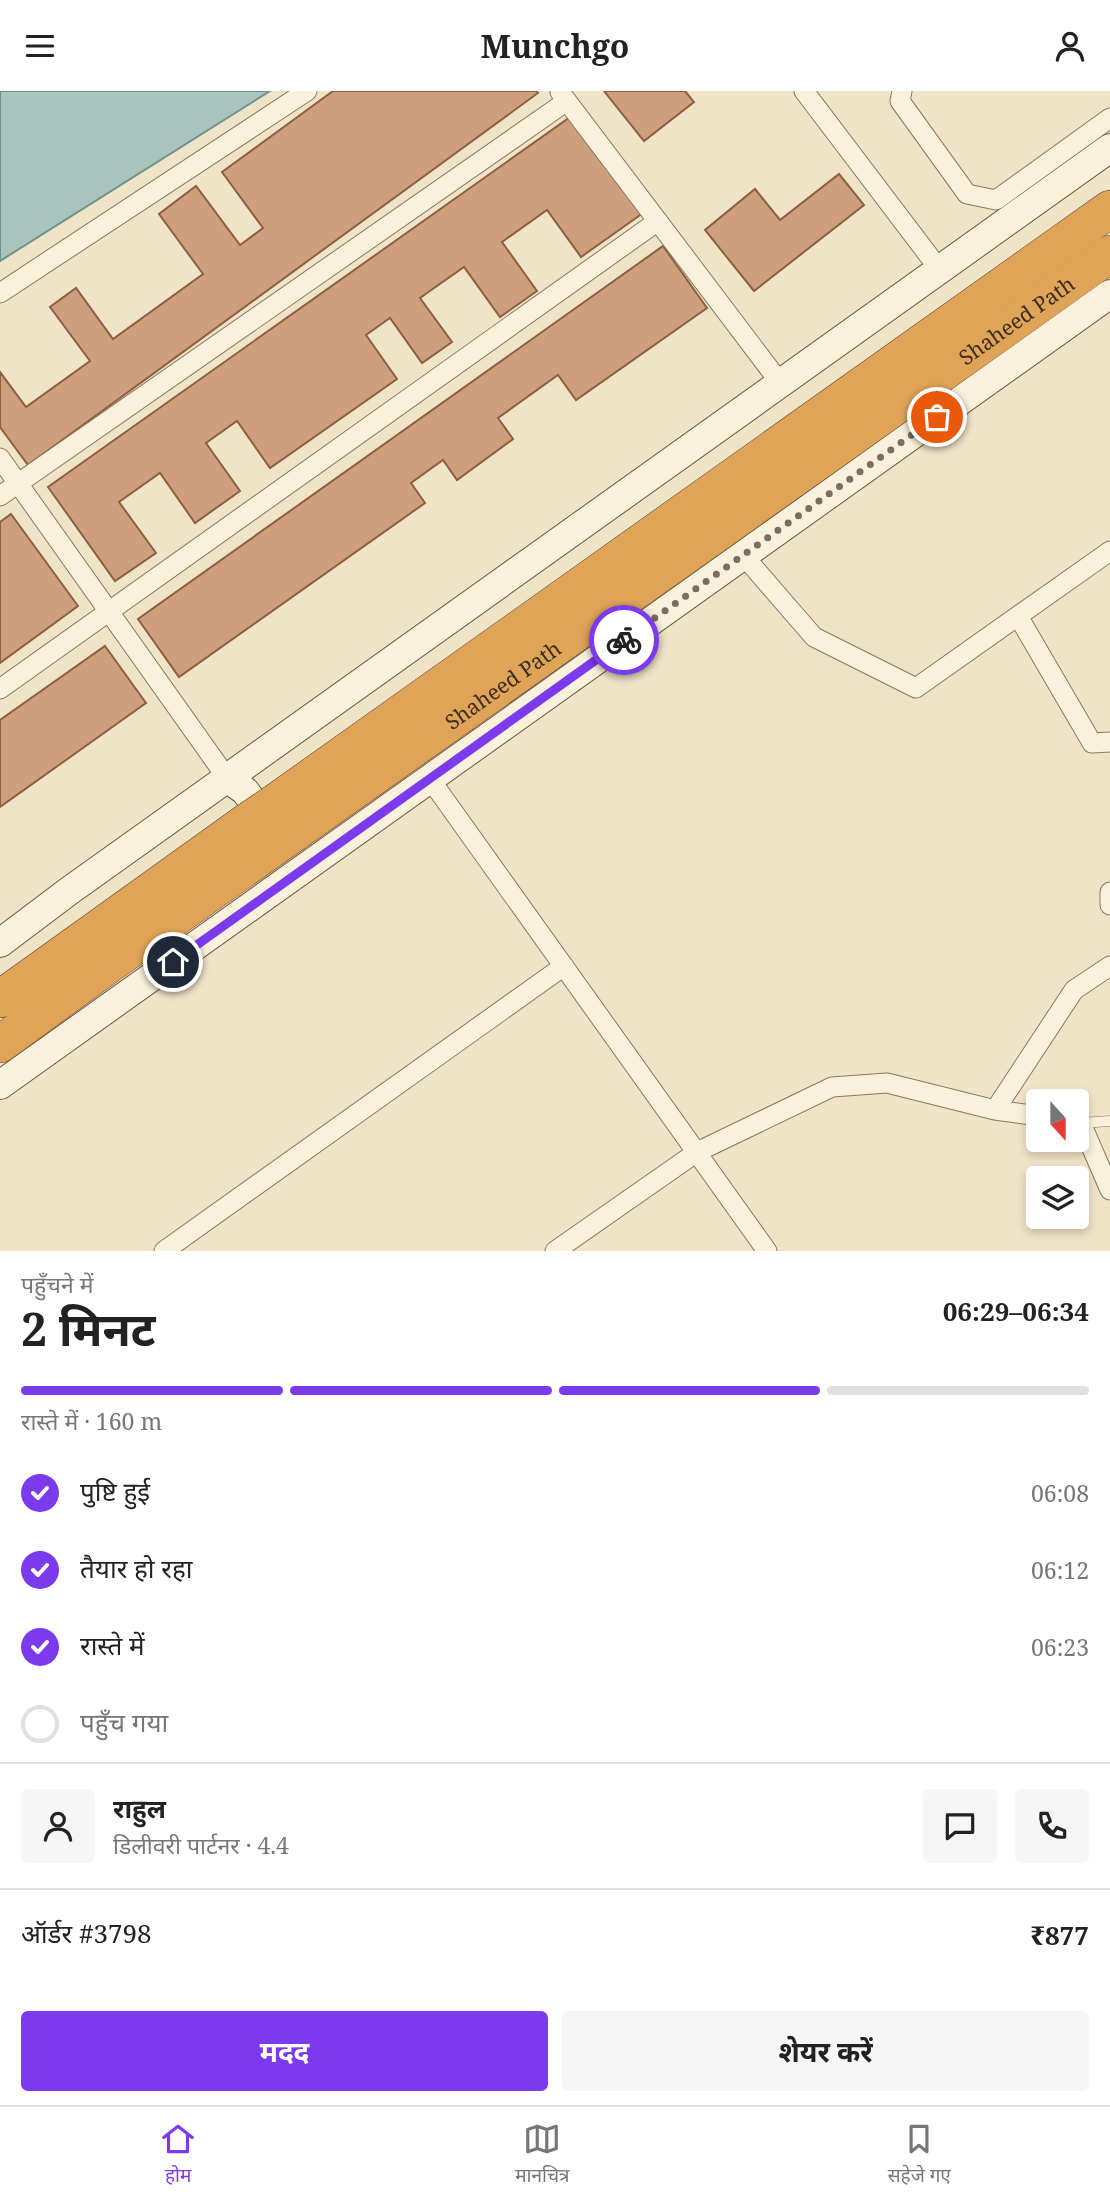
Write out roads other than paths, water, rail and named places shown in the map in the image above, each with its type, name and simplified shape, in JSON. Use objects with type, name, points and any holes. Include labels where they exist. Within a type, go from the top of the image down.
[{"type":"highway","name":"Shaheed Path","points":[[0,999],[1110,209]]},
{"type":"highway","name":"Shaheed Path","points":[[0,1044],[1110,254]]},
{"type":"street","points":[[0,293],[307,91]]},
{"type":"street","points":[[804,91],[939,269]]},
{"type":"street","points":[[902,91],[900,101],[967,194],[996,200],[1102,144]]},
{"type":"street","points":[[0,496],[564,96],[781,384]]},
{"type":"street","points":[[0,943],[939,269],[1102,144],[1110,118]]},
{"type":"street","points":[[0,689],[658,221]]},
{"type":"street","points":[[0,1084],[1110,294]]},
{"type":"street","points":[[0,458],[227,778],[245,791],[302,869]]},
{"type":"street","points":[[743,555],[814,637],[916,688],[1110,551]]},
{"type":"street","points":[[1018,616],[1092,743],[1110,742]]},
{"type":"street","points":[[430,779],[767,1251]]},
{"type":"street","points":[[1110,892],[1110,905]]},
{"type":"street","points":[[995,1110],[1074,991],[1110,965]]},
{"type":"street","points":[[164,1251],[564,966]]},
{"type":"street","points":[[555,1251],[697,1151],[832,1087],[887,1083],[1026,1115]]},
{"type":"street","points":[[1089,1144],[1110,1190]]},
{"type":"lane","points":[[1089,1122],[1110,1121]]},
{"type":"water","points":[[0,91],[270,91],[0,261]]}]
